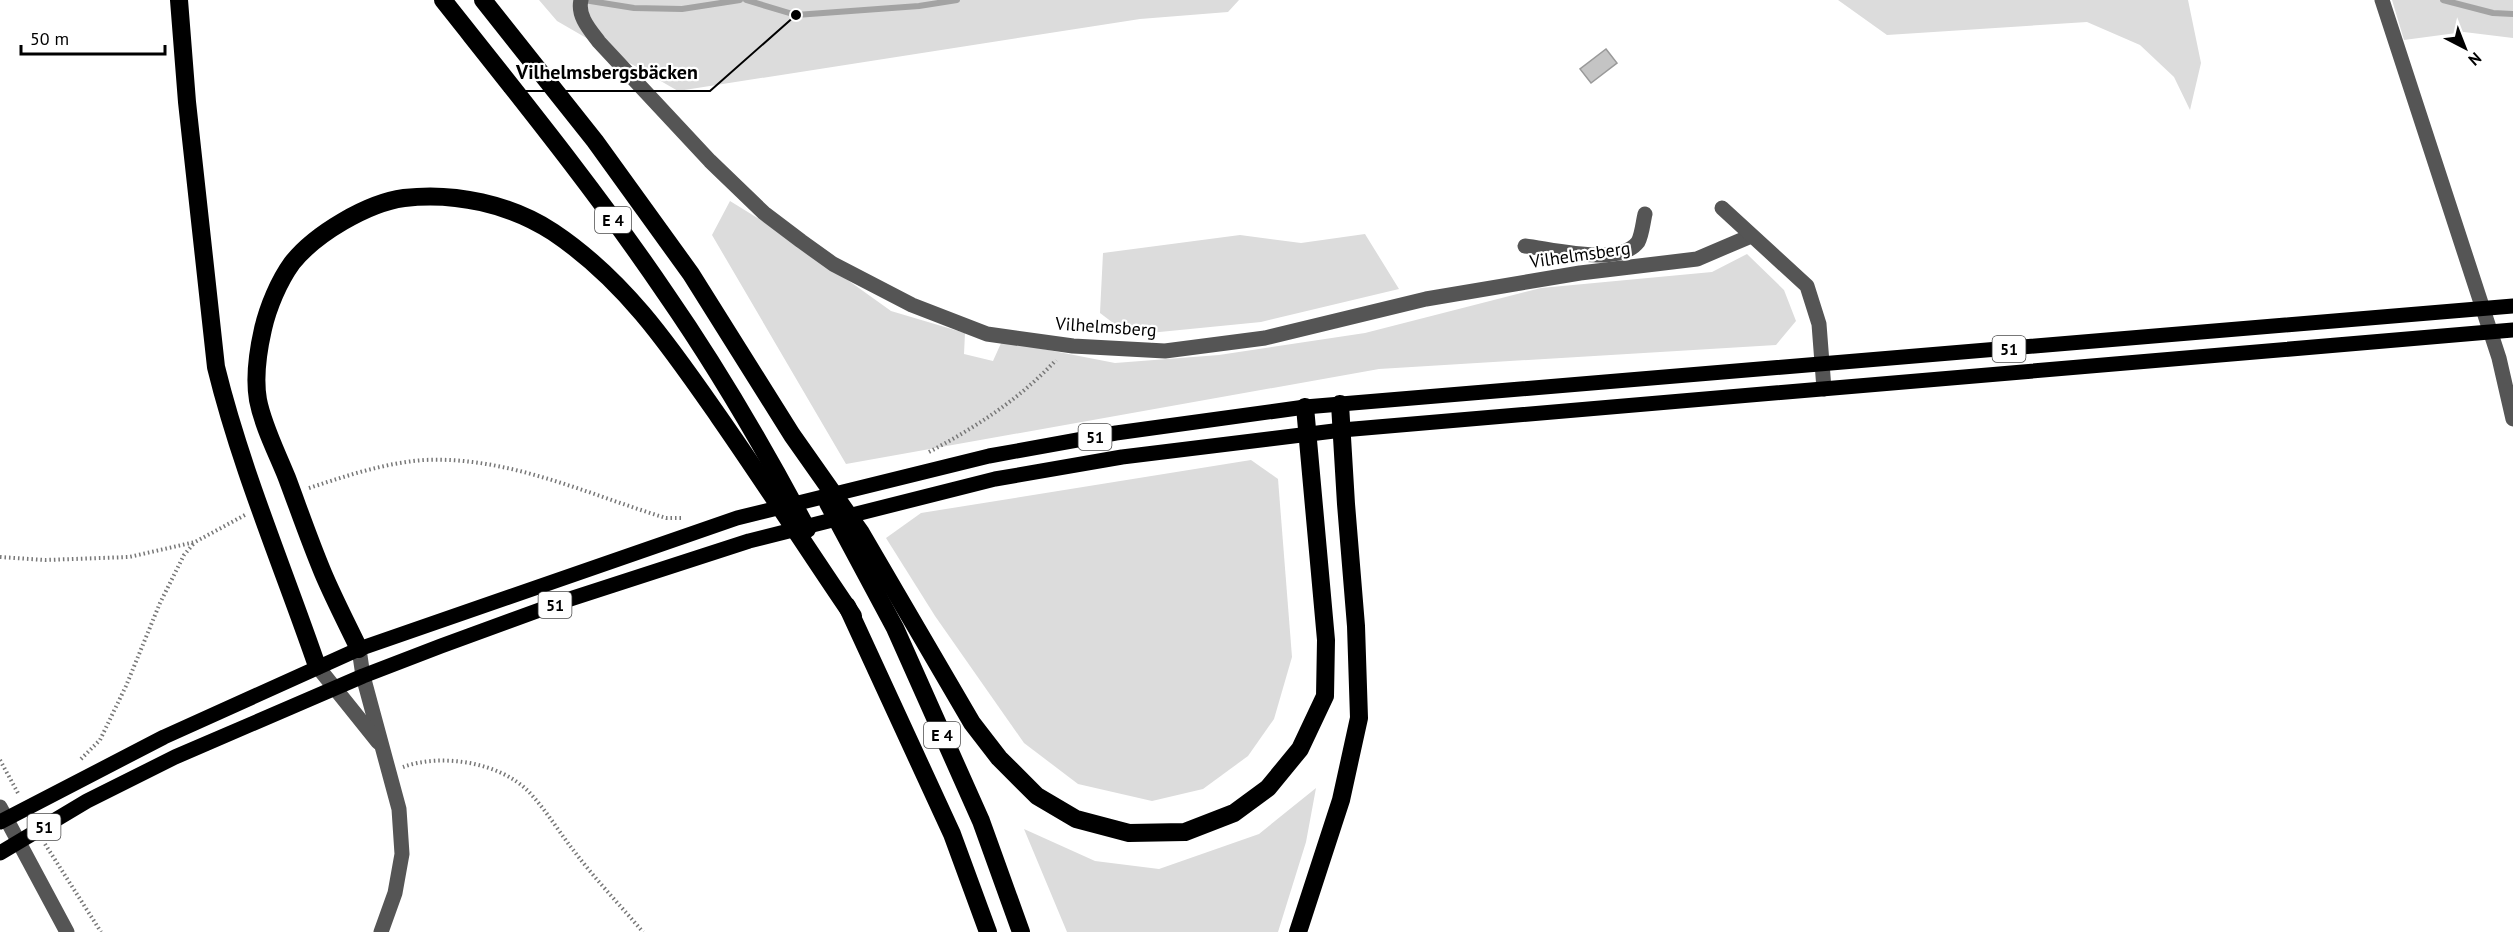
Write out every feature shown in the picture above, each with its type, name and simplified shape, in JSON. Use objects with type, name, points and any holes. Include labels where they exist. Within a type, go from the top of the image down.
[{"type":"highway","points":[[179,0],[207,299],[216,367],[255,494],[292,591],[317,666]]},
{"type":"highway","name":"E 4","points":[[443,0],[568,158],[666,294],[766,452],[852,616],[952,834],[988,932]]},
{"type":"highway","name":"E 4","points":[[483,0],[595,141],[691,274],[792,435],[895,628],[981,822],[1021,932]]},
{"type":"highway","points":[[359,649],[324,575],[267,428],[258,400],[259,346],[266,316],[292,263],[312,245],[336,225],[371,209],[401,199],[431,196],[459,198],[523,216],[552,232],[614,283],[660,332],[691,374],[852,616]]},
{"type":"highway","points":[[1299,932],[1341,800],[1359,718],[1356,626],[1340,404]]},
{"type":"highway","points":[[792,435],[861,532],[972,723],[999,758],[1037,796],[1076,819],[1129,833],[1185,832],[1234,813],[1268,788],[1300,749],[1325,696],[1326,640],[1305,407]]},
{"type":"main road","name":"51","points":[[0,822],[164,737],[359,649],[737,518],[989,456],[1116,433],[1305,407],[2513,306]]},
{"type":"main road","name":"51","points":[[0,853],[87,801],[175,757],[363,676],[567,600],[749,541],[994,479],[1122,457],[1342,430],[2513,330]]},
{"type":"street","points":[[2382,0],[2499,358],[2513,420]]},
{"type":"street","name":"Vilhelmsberg","points":[[581,3],[586,25],[599,42],[710,161],[764,213],[833,264],[912,305],[987,334],[1068,346],[1165,351],[1265,338],[1426,300],[1580,273],[1697,259],[1751,236]]},
{"type":"street","points":[[1722,208],[1807,286],[1819,324],[1824,389]]},
{"type":"street","points":[[1525,246],[1601,256],[1626,250],[1638,241],[1645,214]]},
{"type":"street","points":[[359,649],[363,676],[391,772],[399,809],[402,854],[395,893],[381,932]]},
{"type":"street","points":[[317,666],[382,747]]},
{"type":"street","points":[[0,807],[67,932]]},
{"type":"path","points":[[925,454],[989,418],[1023,392],[1068,346]]},
{"type":"path","points":[[300,491],[348,475],[395,464],[457,460],[530,472],[666,518],[690,516]]},
{"type":"path","points":[[0,557],[45,560],[129,557],[195,542],[252,512]]},
{"type":"path","points":[[74,764],[88,754],[100,740],[126,686],[160,603],[184,555],[195,542]]},
{"type":"path","points":[[0,760],[21,799]]},
{"type":"path","points":[[391,772],[418,762],[446,760],[480,766],[507,776],[527,791],[574,852],[643,932]]},
{"type":"path","points":[[42,838],[101,932]]},
{"type":"shaded area","points":[[539,0],[1239,0],[1228,12],[1140,19],[678,91],[557,21]]},
{"type":"shaded area","points":[[1838,0],[2188,0],[2201,63],[2190,110],[2174,77],[2140,45],[2087,22],[1887,35]]},
{"type":"shaded area","points":[[2392,0],[2513,0],[2513,38],[2464,32],[2404,40]]},
{"type":"shaded area","points":[[730,201],[782,233],[891,311],[965,333],[964,354],[993,361],[1002,341],[1115,363],[1219,355],[1365,333],[1541,288],[1712,272],[1747,254],[1784,290],[1796,321],[1776,345],[1379,369],[846,464],[712,235]]},
{"type":"shaded area","points":[[1365,234],[1399,289],[1261,322],[1129,335],[1100,313],[1103,253],[1240,235],[1301,243]]},
{"type":"shaded area","points":[[1251,460],[1278,479],[1292,657],[1274,719],[1248,756],[1203,789],[1152,801],[1078,784],[1024,743],[935,616],[886,538],[921,513]]},
{"type":"shaded area","points":[[1316,788],[1306,842],[1278,932],[1067,932],[1024,829],[1095,861],[1159,869],[1259,834]]},
{"type":"building","points":[[1606,49],[1617,63],[1591,83],[1580,69]]},
{"type":"waterway","points":[[584,0],[634,8],[682,9],[740,0]]},
{"type":"waterway","points":[[746,0],[796,15],[919,6],[957,0]]},
{"type":"waterway","points":[[2443,0],[2493,13],[2513,14]]},
{"type":"place","name":"Vilhelmsbergsbäcken","points":[[796,15]]}]
